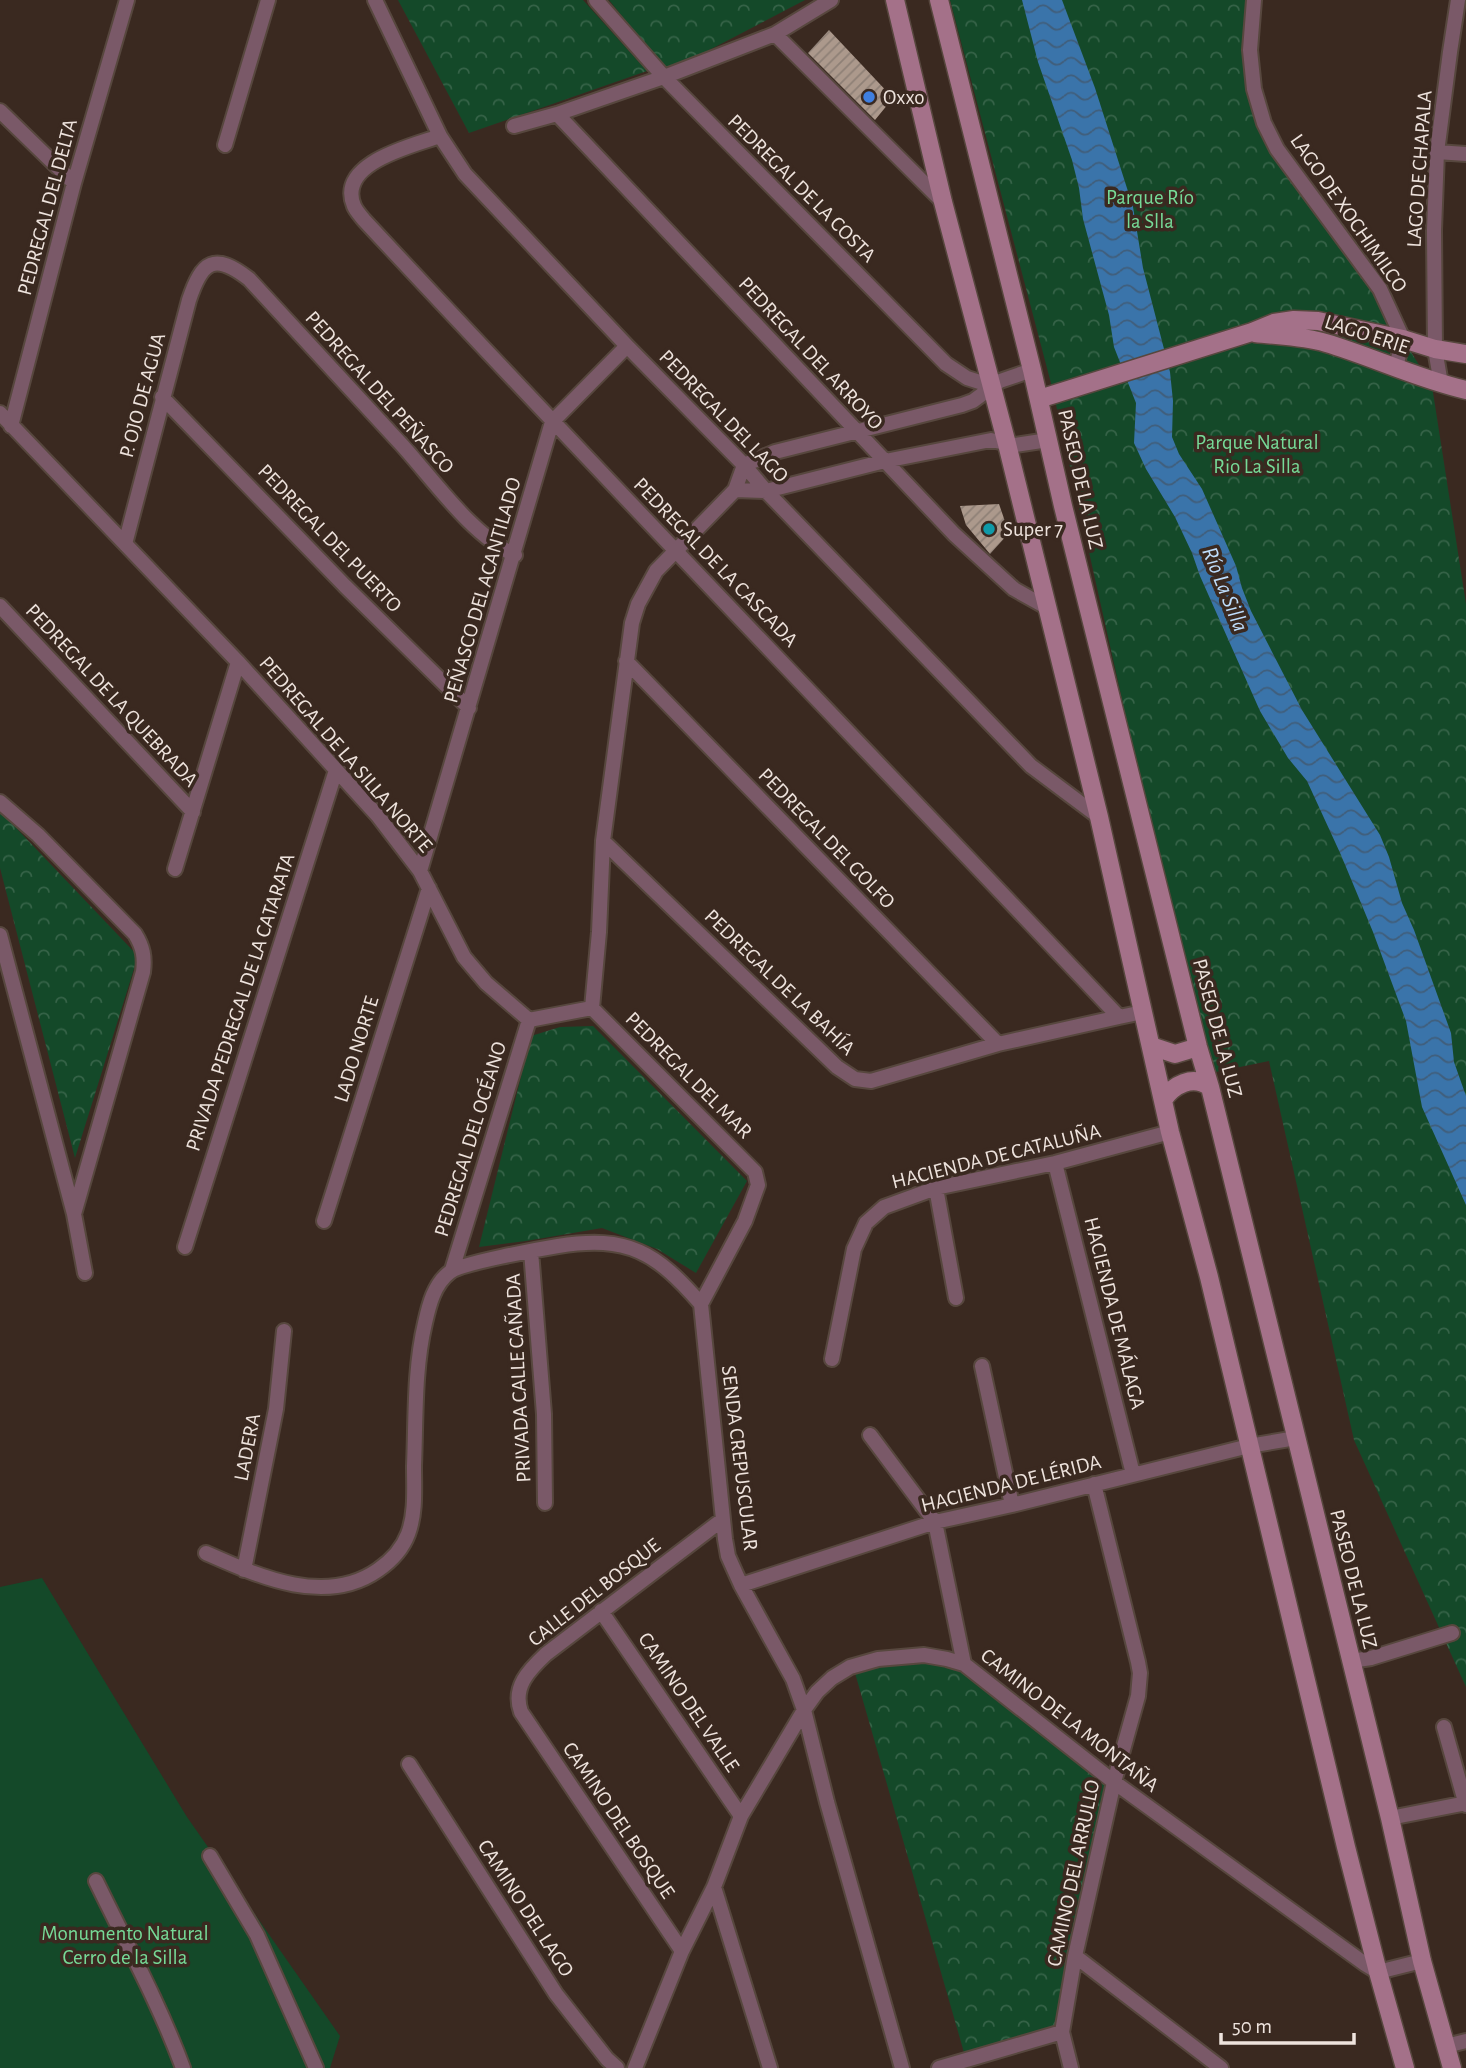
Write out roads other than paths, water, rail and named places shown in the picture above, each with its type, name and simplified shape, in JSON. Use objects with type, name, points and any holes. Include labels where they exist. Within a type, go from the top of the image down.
[{"type":"street","name":"PEDREGAL DEL DELTA","points":[[11,426],[74,183],[127,0]]},
{"type":"street","points":[[225,145],[268,0]]},
{"type":"street","name":"PEDREGAL DEL LAGO","points":[[375,0],[440,136],[465,174],[1031,766],[1099,817]]},
{"type":"street","name":"PEDREGAL DE LA COSTA","points":[[596,0],[664,78],[946,364],[967,378],[992,386]]},
{"type":"street","points":[[514,126],[664,78],[775,34],[831,0]]},
{"type":"street","points":[[895,0],[943,202],[1007,444],[1099,817],[1170,1132],[1209,1277],[1378,1972],[1405,2068]]},
{"type":"street","name":"PASEO DE LA LUZ","points":[[939,0],[1032,370],[1046,397],[1048,440],[1390,1818],[1422,1961],[1452,2068]]},
{"type":"street","name":"LAGO DE XOCHIMILCO","points":[[1254,0],[1250,50],[1254,89],[1264,123],[1277,149],[1380,289],[1403,339]]},
{"type":"street","name":"LAGO DE CHAPALA","points":[[1441,384],[1435,349],[1434,230],[1437,152],[1458,0]]},
{"type":"street","points":[[775,34],[943,202]]},
{"type":"street","points":[[0,111],[74,183]]},
{"type":"street","name":"PEDREGAL DEL ARROYO","points":[[557,114],[954,534],[1014,589],[1046,607]]},
{"type":"street","name":"PEDREGAL DE LA CASCADA","points":[[440,136],[385,156],[367,166],[355,178],[352,190],[354,205],[364,220],[552,422],[676,549],[1119,1017]]},
{"type":"street","points":[[1437,152],[1466,154]]},
{"type":"street","name":"P. OJO DE AGUA","points":[[125,544],[162,397],[195,282],[202,270],[212,264]]},
{"type":"street","name":"PEDREGAL DEL PEÑASCO","points":[[212,264],[225,264],[235,268],[249,279],[479,532],[515,555]]},
{"type":"street","name":"LAGO ERIE","points":[[1046,397],[1274,323],[1294,320],[1318,321],[1466,354]]},
{"type":"street","name":"LAGO ERIE","points":[[1245,334],[1291,336],[1322,342],[1441,384],[1466,390]]},
{"type":"street","points":[[1396,367],[1403,339]]},
{"type":"street","name":"PEÑASCO DEL ACANTILADO","points":[[421,871],[552,422],[628,346]]},
{"type":"street","points":[[529,1020],[592,1007],[603,841],[626,661],[638,604],[656,571],[735,490],[744,465],[775,452],[962,405],[973,401],[1007,377],[1032,370]]},
{"type":"street","name":"PEDREGAL DEL PUERTO","points":[[162,397],[345,586],[469,708]]},
{"type":"street","name":"PEDREGAL DE LA SILLA NORTE","points":[[0,414],[238,662],[379,816],[421,871],[464,957],[486,983],[529,1020]]},
{"type":"street","points":[[735,490],[766,491],[885,461],[991,440],[1007,444],[1048,440]]},
{"type":"street","name":"PEDREGAL DE LA QUEBRADA","points":[[0,606],[192,812]]},
{"type":"street","name":"PEDREGAL DEL GOLFO","points":[[626,661],[999,1044]]},
{"type":"street","name":"PEDREGAL DE LA QUEBRADA","points":[[175,869],[238,662]]},
{"type":"street","name":"PRIVADA PEDREGAL DE LA CATARATA","points":[[185,1247],[336,770]]},
{"type":"street","points":[[0,802],[38,835],[135,934],[145,957],[74,1214]]},
{"type":"street","name":"PEDREGAL DE LA BAHÍA","points":[[603,841],[848,1076],[870,1081],[999,1044],[1119,1017]]},
{"type":"street","name":"LADO NORTE","points":[[324,1222],[429,888]]},
{"type":"street","points":[[0,935],[74,1214],[85,1273]]},
{"type":"street","name":"PEDREGAL DEL MAR","points":[[592,1007],[755,1172],[758,1185],[745,1221],[701,1304]]},
{"type":"street","points":[[1119,1017],[1143,1012]]},
{"type":"street","name":"PEDREGAL DEL OCÉANO","points":[[206,1553],[275,1581],[309,1587],[342,1585],[369,1576],[393,1559],[407,1536],[414,1512],[416,1384],[430,1301],[441,1281],[452,1270],[529,1020]]},
{"type":"street","points":[[1151,1046],[1175,1054],[1198,1047]]},
{"type":"street","points":[[1163,1100],[1175,1086],[1195,1081],[1204,1082],[1210,1087]]},
{"type":"street","name":"HACIENDA DE CATALUÑA","points":[[832,1359],[854,1249],[866,1223],[884,1207],[936,1188],[1055,1163],[1170,1132]]},
{"type":"street","name":"HACIENDA DE MÁLAGA","points":[[1055,1163],[1133,1474]]},
{"type":"street","points":[[936,1188],[956,1298]]},
{"type":"street","name":"PEDREGAL DEL OCÉANO","points":[[452,1270],[531,1251],[577,1243],[604,1242],[632,1247],[658,1261],[682,1282],[701,1304]]},
{"type":"street","name":"PRIVADA CALLE CAÑADA","points":[[531,1251],[544,1414],[545,1503]]},
{"type":"street","name":"SENDA CREPUSCULAR","points":[[701,1304],[722,1520],[728,1556],[741,1586],[793,1679],[804,1710],[827,1802],[902,2068]]},
{"type":"street","name":"LADERA","points":[[244,1570],[276,1409],[284,1331]]},
{"type":"street","points":[[982,1366],[1012,1505]]},
{"type":"street","points":[[870,1435],[935,1522],[964,1664]]},
{"type":"street","name":"HACIENDA DE LÉRIDA","points":[[741,1586],[935,1522],[1249,1446],[1296,1438]]},
{"type":"street","name":"CAMINO DEL ARRULLO","points":[[1071,2068],[1062,2032],[1075,1956],[1114,1782],[1138,1696],[1140,1673],[1094,1484]]},
{"type":"street","name":"CALLE DEL BOSQUE","points":[[521,1712],[518,1695],[522,1682],[546,1654],[722,1520]]},
{"type":"street","name":"CAMINO DEL VALLE","points":[[601,1611],[741,1816]]},
{"type":"street","points":[[1351,1661],[1371,1658],[1452,1633]]},
{"type":"street","name":"CAMINO DE LA MONTAÑA","points":[[635,2068],[682,1951],[714,1887],[741,1816],[817,1692],[832,1678],[850,1667],[878,1659],[924,1655],[947,1658],[964,1664],[1114,1782],[1378,1972]]},
{"type":"street","name":"CAMINO DEL BOSQUE","points":[[521,1712],[682,1951]]},
{"type":"street","points":[[1390,1818],[1466,1803],[1444,1727]]},
{"type":"street","name":"CAMINO DEL LAGO","points":[[409,1764],[556,1994],[617,2068]]},
{"type":"street","points":[[209,1856],[257,1935],[316,2068]]},
{"type":"street","points":[[96,1881],[155,1999],[183,2068]]},
{"type":"street","points":[[714,1887],[770,2068]]},
{"type":"street","points":[[1075,1956],[1221,2068]]},
{"type":"street","points":[[1378,1972],[1422,1961]]},
{"type":"street","points":[[939,2068],[1062,2032]]},
{"type":"street","points":[[1446,2046],[1466,2041]]},
{"type":"water","name":"Río La Silla","points":[[1022,0],[1062,0],[1095,88],[1133,207],[1143,268],[1170,372],[1173,401],[1172,437],[1179,454],[1202,489],[1236,566],[1251,611],[1302,710],[1380,835],[1389,857],[1402,903],[1451,1033],[1454,1062],[1466,1096],[1466,1205],[1422,1107],[1406,1021],[1341,855],[1307,781],[1288,758],[1260,711],[1192,553],[1134,443],[1136,403],[1114,347],[1109,315],[1083,219],[1072,160],[1038,62]]},
{"type":"place","name":"Oxxo","points":[[869,97]]},
{"type":"place","name":"Super 7","points":[[989,529]]},
{"type":"park label","name":"Parque Río la Slla","points":[[1150,209]]},
{"type":"park label","name":"Parque Natural Rio La Silla","points":[[1257,454]]},
{"type":"park label","name":"Monumento Natural Cerro de la Silla","points":[[125,1945]]}]
